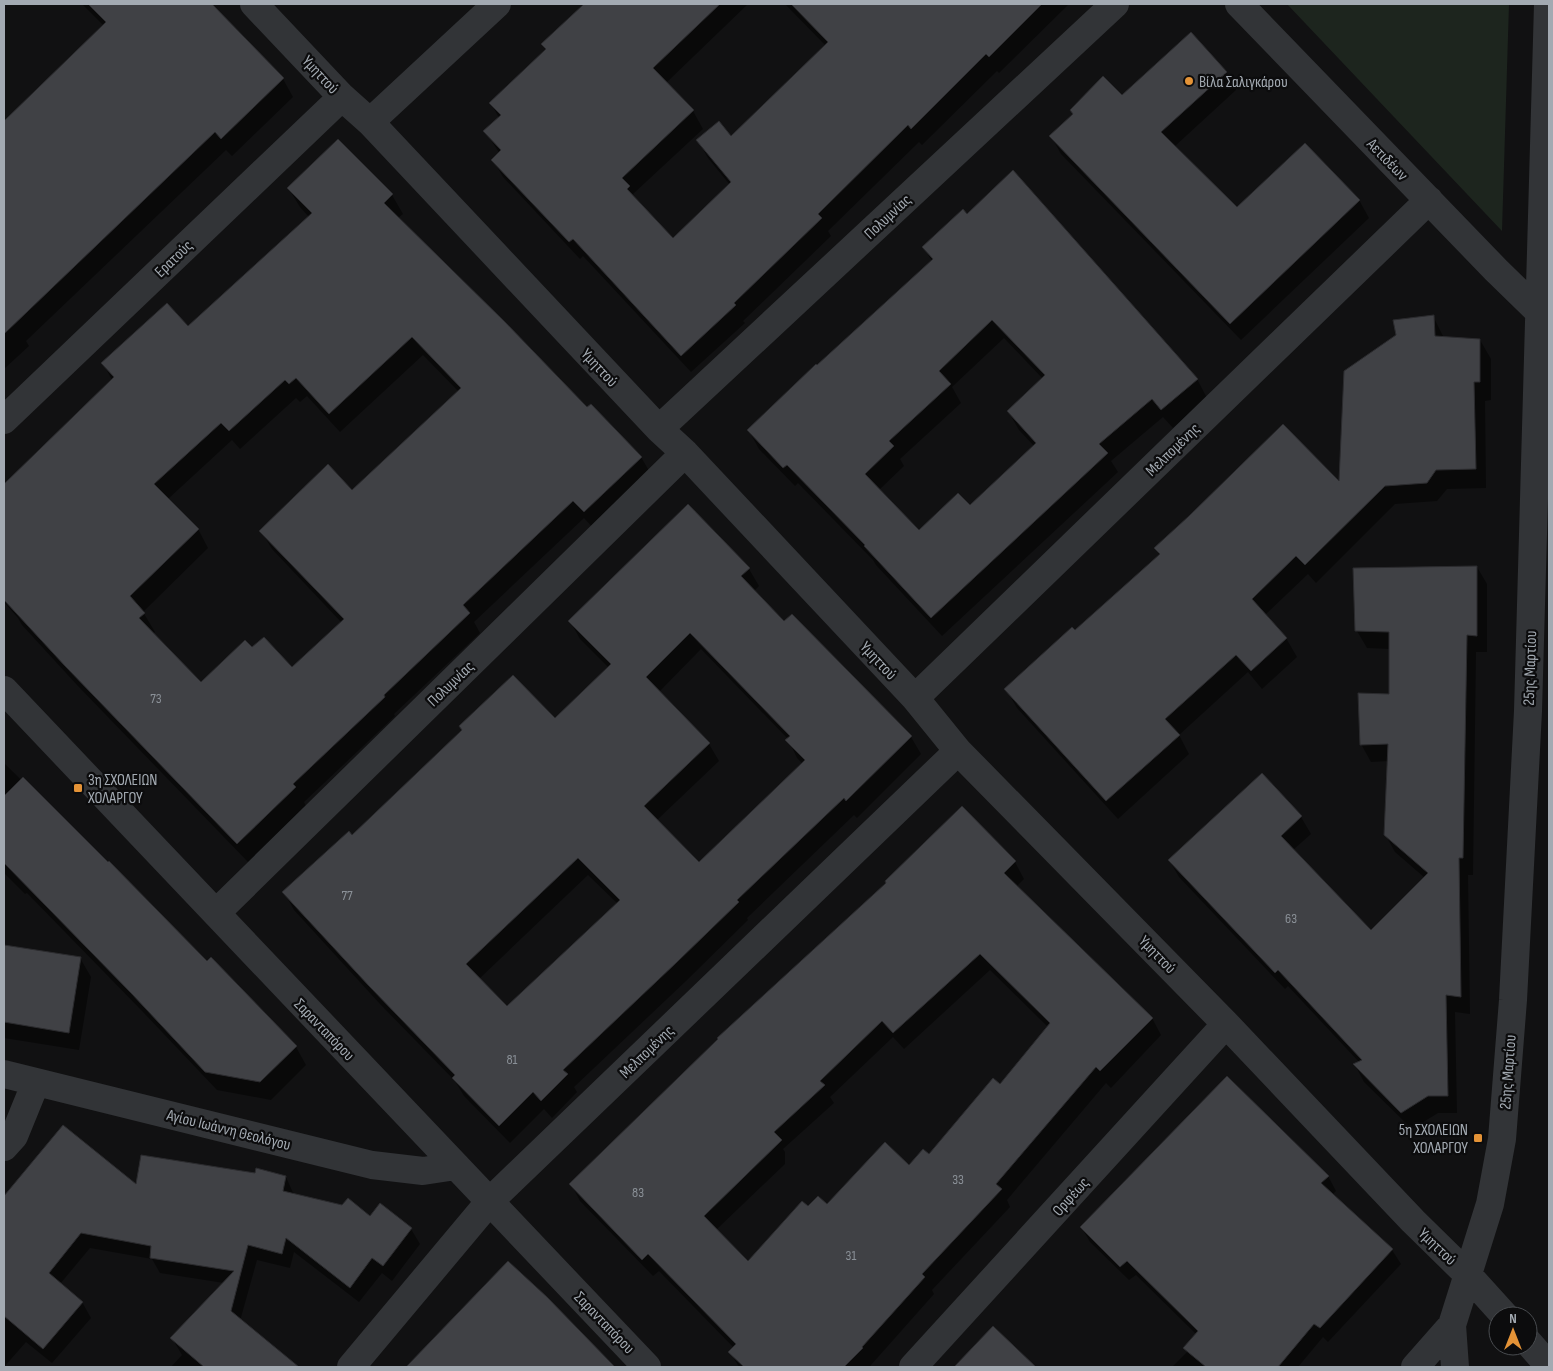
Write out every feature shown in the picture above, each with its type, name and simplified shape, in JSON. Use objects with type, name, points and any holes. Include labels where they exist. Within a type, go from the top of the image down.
[{"type":"street","name":"Υμηττού","points":[[254,4],[342,97],[370,122],[659,429],[685,453],[914,698],[958,751],[1226,1024],[1412,1221],[1468,1275],[1496,1306]]},
{"type":"street","points":[[370,122],[497,4]]},
{"type":"street","name":"Πολυμνίας","points":[[659,429],[1115,4]]},
{"type":"street","name":"Αετιδέων","points":[[1239,4],[1539,312]]},
{"type":"street","name":"25ης Μαρτίου","points":[[1455,1367],[1452,1325],[1490,1204],[1502,1139],[1538,711],[1539,312],[1548,4]]},
{"type":"street","name":"Ερατούς","points":[[4,420],[342,97]]},
{"type":"street","name":"Μελπομένης","points":[[914,698],[1429,200]]},
{"type":"street","name":"Πολυμνίας","points":[[216,914],[685,453]]},
{"type":"street","name":"Σαρανταπόρου","points":[[4,690],[647,1367]]},
{"type":"street","name":"Μελπομένης","points":[[351,1367],[490,1201],[958,751]]},
{"type":"street","name":"Ορφέως","points":[[913,1367],[1226,1024]]},
{"type":"street","name":"Αγίου Ιωάννη Θεολόγου","points":[[4,1074],[372,1164],[423,1171],[456,1166]]},
{"type":"street","points":[[4,1147],[14,1136],[36,1082]]},
{"type":"street","name":"25ης Μαρτίου","points":[[1414,1367],[1452,1325]]},
{"type":"street","points":[[1538,1353],[1549,1366]]},
{"type":"shaded area","points":[[1287,4],[1509,4],[1502,231]]},
{"type":"building","points":[[88,4],[212,4],[284,78],[221,139],[215,132],[4,334],[4,121],[106,22]]},
{"type":"building","points":[[584,4],[720,4],[653,68],[694,110],[622,178],[630,186],[627,189],[673,238],[731,182],[696,140],[719,121],[731,136],[828,42],[791,4],[1042,4],[989,57],[986,54],[911,129],[908,125],[818,214],[822,218],[734,303],[736,305],[681,356],[573,239],[569,242],[491,160],[501,150],[483,131],[501,115],[489,103],[546,49],[541,44]]},
{"type":"building","points":[[1191,32],[1227,72],[1161,132],[1237,207],[1305,143],[1360,200],[1230,324],[1049,136],[1073,114],[1070,110],[1103,76],[1122,95]]},
{"type":"building","points":[[338,139],[393,194],[384,203],[505,322],[587,407],[591,404],[642,457],[584,512],[573,501],[463,605],[470,613],[293,784],[296,787],[237,844],[4,600],[4,484],[114,377],[101,363],[167,303],[188,326],[312,213],[287,188]],"holes":[[[412,337],[461,388],[352,490],[328,464],[259,531],[344,619],[292,667],[264,637],[252,647],[245,640],[201,682],[139,618],[145,613],[130,596],[199,529],[154,484],[221,423],[229,431],[285,380],[289,384],[296,378],[329,414]]]},
{"type":"building","points":[[1013,170],[1198,379],[1161,410],[1152,399],[1099,444],[1108,453],[931,618],[865,545],[787,465],[783,468],[747,430],[816,364],[933,259],[922,247],[963,209],[967,214]],"holes":[[[992,320],[1045,375],[1007,411],[1036,443],[970,505],[958,493],[919,530],[865,474],[894,446],[889,441],[951,384],[939,371]]]},
{"type":"building","points":[[1434,315],[1435,336],[1480,339],[1480,382],[1474,382],[1476,469],[1436,470],[1427,483],[1385,486],[1305,565],[1296,556],[1252,599],[1287,638],[1251,671],[1236,655],[1165,719],[1180,735],[1106,801],[1004,689],[1072,627],[1075,630],[1160,554],[1154,548],[1283,424],[1339,481],[1344,371],[1396,335],[1393,320]]},
{"type":"building","points":[[688,504],[750,568],[741,576],[784,621],[792,614],[912,736],[846,801],[844,798],[737,900],[739,902],[563,1070],[568,1074],[541,1101],[533,1092],[499,1126],[452,1078],[455,1075],[282,892],[349,831],[352,835],[462,730],[459,726],[513,675],[555,718],[611,664],[568,621]],"holes":[[[690,633],[790,736],[785,740],[805,760],[699,862],[644,806],[710,743],[646,677]],[[578,858],[620,900],[507,1006],[466,964]]]},
{"type":"building","points":[[1477,566],[1477,636],[1467,635],[1463,858],[1459,858],[1461,997],[1446,995],[1448,1096],[1428,1096],[1401,1113],[1353,1064],[1362,1060],[1278,970],[1275,973],[1168,860],[1262,773],[1302,816],[1281,836],[1371,930],[1428,873],[1384,835],[1388,744],[1360,745],[1358,693],[1389,694],[1389,632],[1355,631],[1353,568]]},
{"type":"building","points":[[23,777],[207,961],[211,957],[297,1046],[260,1082],[205,1072],[4,863],[4,796]]},
{"type":"building","points":[[962,806],[1016,861],[1004,873],[1153,1018],[1100,1071],[1096,1067],[996,1184],[1002,1189],[922,1274],[925,1277],[844,1367],[744,1367],[728,1352],[736,1344],[648,1254],[642,1260],[569,1184],[717,1038],[886,883],[885,881]],"holes":[[[980,954],[1050,1023],[1000,1084],[993,1078],[929,1154],[923,1149],[909,1165],[885,1142],[827,1204],[818,1196],[808,1206],[802,1201],[748,1261],[704,1216],[782,1140],[774,1132],[825,1085],[820,1081],[882,1021],[893,1033]]]},
{"type":"building","points":[[4,945],[81,957],[69,1033],[4,1022]]},
{"type":"building","points":[[1227,1076],[1329,1176],[1321,1183],[1393,1249],[1320,1328],[1314,1324],[1278,1367],[1206,1367],[1183,1348],[1198,1331],[1127,1261],[1120,1267],[1080,1227]]},
{"type":"building","points":[[63,1125],[136,1184],[141,1155],[255,1173],[256,1168],[286,1176],[283,1191],[342,1205],[348,1198],[370,1216],[380,1203],[412,1228],[383,1266],[372,1258],[350,1288],[286,1238],[282,1254],[248,1245],[231,1311],[299,1367],[204,1367],[170,1338],[234,1271],[150,1258],[151,1246],[81,1233],[49,1273],[83,1302],[43,1349],[4,1316],[4,1196]]},
{"type":"building","points":[[508,1261],[547,1297],[615,1367],[406,1367]]},
{"type":"building","points":[[993,1326],[1036,1367],[954,1367]]},
{"type":"place","name":"Βίλα Σαλιγκάρου","points":[[1189,81]]},
{"type":"place","name":"3η ΣΧΟΛΕΙΩΝ ΧΟΛΑΡΓΟΥ","points":[[78,788]]},
{"type":"place","name":"5η ΣΧΟΛΕΙΩΝ ΧΟΛΑΡΓΟΥ","points":[[1478,1138]]}]
